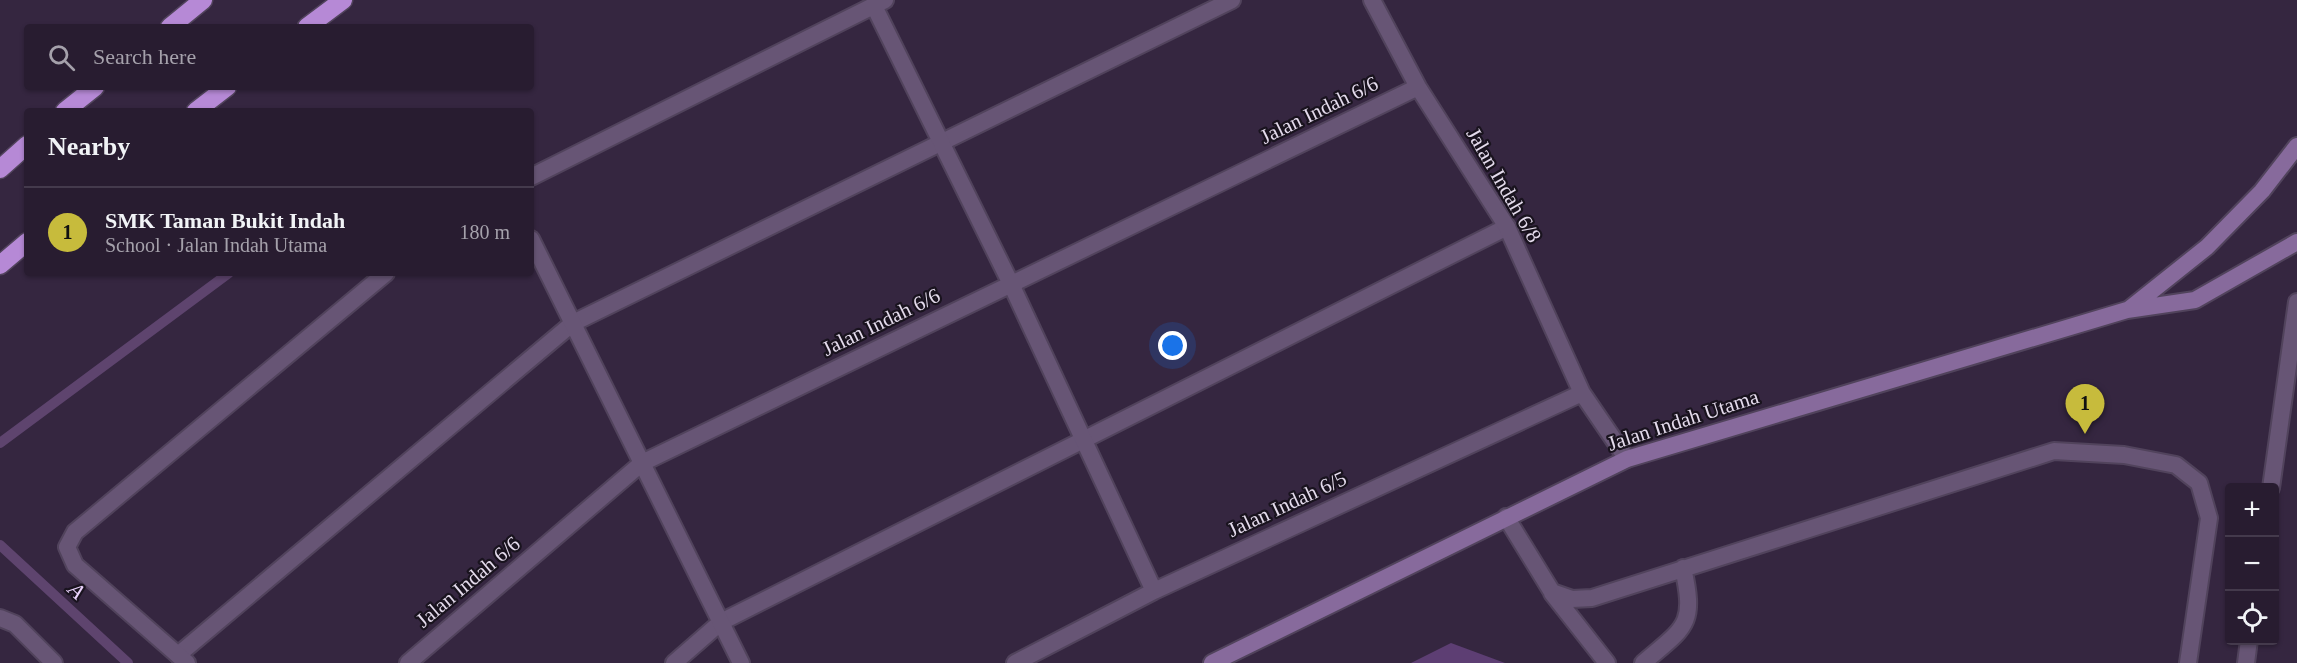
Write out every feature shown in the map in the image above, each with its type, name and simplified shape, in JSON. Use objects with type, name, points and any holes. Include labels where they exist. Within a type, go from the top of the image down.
[{"type":"highway","points":[[174,24],[203,0]]},
{"type":"highway","points":[[311,24],[343,0]]},
{"type":"highway","points":[[69,108],[91,90]]},
{"type":"highway","points":[[200,108],[223,90]]},
{"type":"highway","points":[[0,168],[24,148]]},
{"type":"highway","points":[[0,265],[24,245]]},
{"type":"main road","points":[[2127,310],[2207,247],[2262,191],[2297,146]]},
{"type":"main road","points":[[2127,310],[2195,300],[2297,242]]},
{"type":"main road","name":"Jalan Indah Utama","points":[[1212,663],[1627,459],[2127,310]]},
{"type":"street","points":[[382,276],[75,532],[67,547],[75,565],[182,659],[573,323],[1232,0]]},
{"type":"street","name":"Jalan Indah 6/8","points":[[1372,0],[1418,87],[1507,227],[1582,393],[1627,459]]},
{"type":"street","points":[[534,176],[880,3],[942,143],[1011,284],[1154,591]]},
{"type":"street","name":"Jalan Indah 6/6","points":[[408,663],[642,463],[1418,87]]},
{"type":"street","points":[[674,663],[721,622],[1083,438],[1507,227]]},
{"type":"street","points":[[534,245],[741,663]]},
{"type":"street","points":[[2272,483],[2297,302]]},
{"type":"street","name":"Jalan Indah 6/5","points":[[1015,663],[1154,591],[1582,393]]},
{"type":"street","points":[[1552,592],[1572,599],[1592,598],[2054,451],[2124,455],[2176,465],[2199,483],[2210,518],[2188,663]]},
{"type":"street","points":[[1506,517],[1552,592],[1607,663]]},
{"type":"street","points":[[1643,663],[1684,624],[1689,611],[1690,597],[1683,568]]},
{"type":"street","points":[[0,618],[15,624],[54,663]]},
{"type":"street","points":[[2246,663],[2248,645]]},
{"type":"shaded area","points":[[1451,643],[1505,663],[1411,663]]},
{"type":"waterway","points":[[0,443],[225,276]]},
{"type":"waterway","name":"A","points":[[0,545],[128,663]]},
{"type":"place","name":"SMK Taman Bukit Indah","points":[[2085,434]]}]
